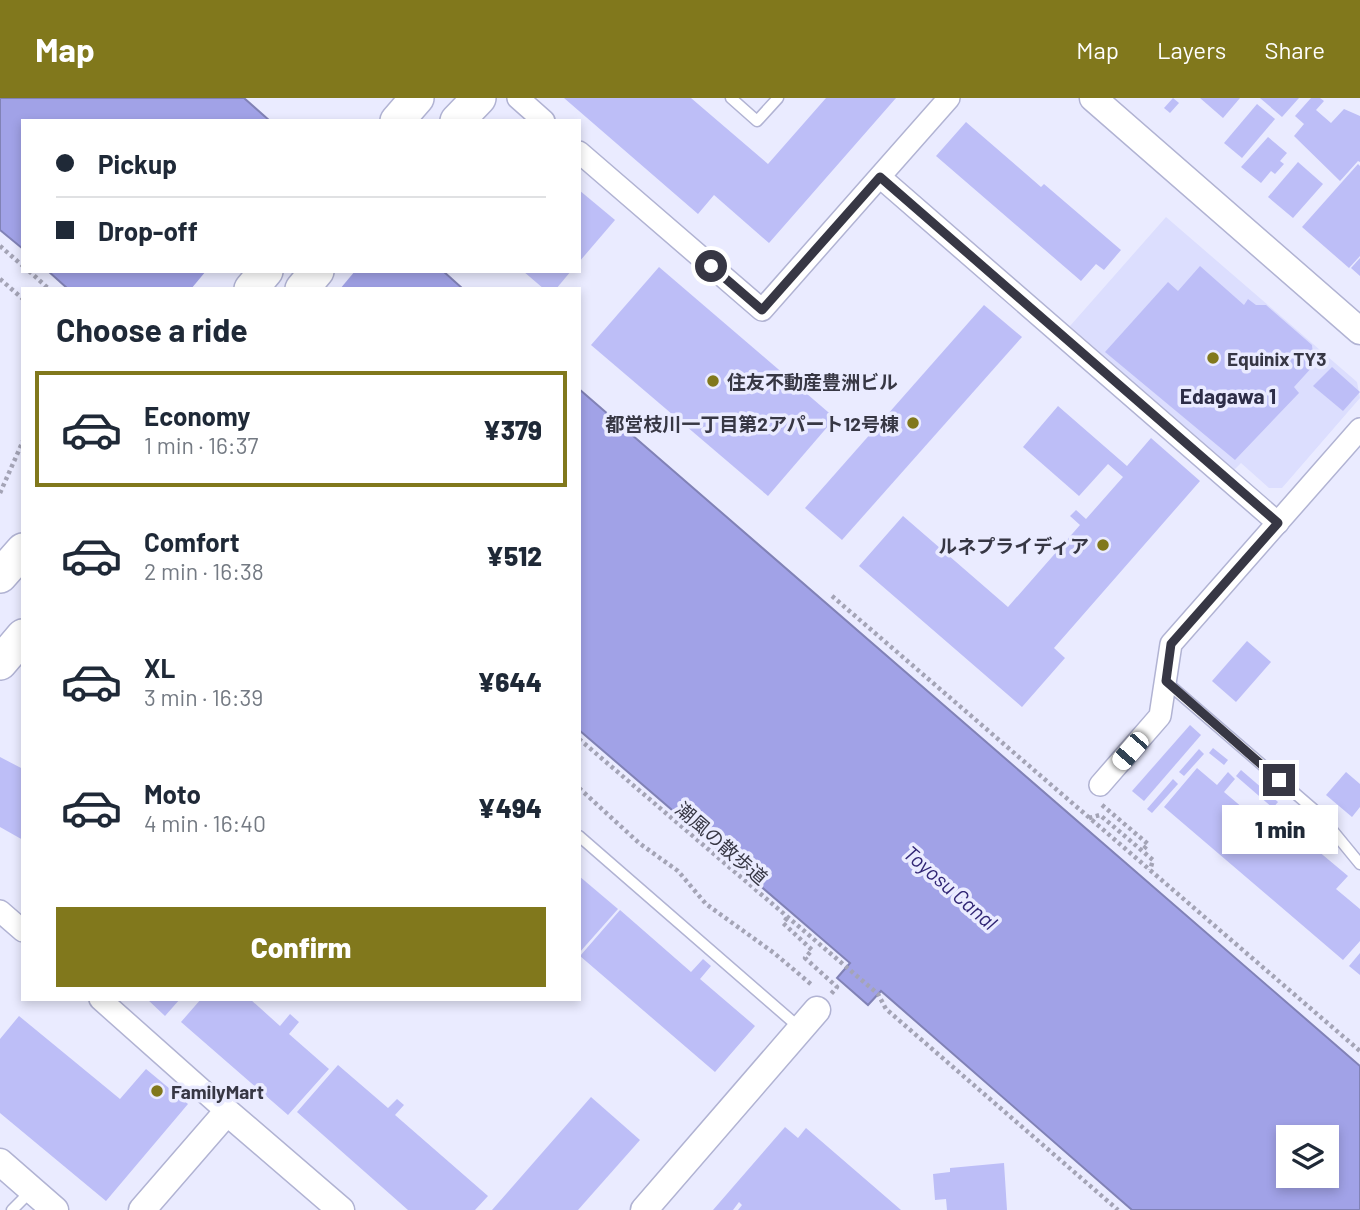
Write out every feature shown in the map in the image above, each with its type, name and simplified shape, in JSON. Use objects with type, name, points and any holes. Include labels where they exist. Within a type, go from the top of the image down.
[{"type":"main road","points":[[399,119],[417,98]]},
{"type":"main road","points":[[459,119],[480,98]]},
{"type":"main road","points":[[253,287],[264,273]]},
{"type":"main road","points":[[304,287],[315,273]]},
{"type":"main road","points":[[0,576],[21,552]]},
{"type":"main road","points":[[0,663],[21,638]]},
{"type":"street","points":[[517,98],[542,119]]},
{"type":"street","points":[[581,154],[762,310],[949,98]]},
{"type":"street","points":[[1093,98],[1360,331]]},
{"type":"street","points":[[880,177],[1278,523]]},
{"type":"street","points":[[1101,795],[1160,716],[1171,644],[1360,429]]},
{"type":"street","points":[[0,911],[21,929]]},
{"type":"street","points":[[102,1001],[341,1210]]},
{"type":"street","points":[[643,1210],[810,1008]]},
{"type":"street","points":[[142,1210],[227,1112]]},
{"type":"street","points":[[0,1162],[55,1210]]},
{"type":"lane","points":[[731,98],[757,121],[778,98]]},
{"type":"lane","points":[[1166,681],[1319,814],[1360,864]]},
{"type":"lane","points":[[581,837],[810,1008]]},
{"type":"lane","points":[[12,1210],[32,1190]]},
{"type":"path","points":[[0,246],[21,264]]},
{"type":"path","points":[[31,273],[47,287]]},
{"type":"path","points":[[0,279],[21,297]]},
{"type":"path","points":[[0,493],[21,446]]},
{"type":"path","points":[[832,596],[1360,1051]]},
{"type":"path","name":"潮風の散歩道","points":[[581,741],[878,994],[886,1009],[1118,1210]]},
{"type":"path","points":[[581,790],[639,843],[677,872],[706,904],[774,953],[810,1008]]},
{"type":"path","points":[[1101,795],[1148,844],[1142,850]]},
{"type":"path","points":[[1089,817],[1100,815],[1142,850],[1153,860],[1150,870]]},
{"type":"path","points":[[787,918],[783,923],[812,950],[805,958],[837,988]]},
{"type":"shaded area","points":[[1166,217],[1357,382],[1360,398],[1282,488],[1269,488],[1241,463],[1234,470],[1070,326]]},
{"type":"water","points":[[0,98],[244,98],[268,119],[21,119],[21,247],[0,230]]},
{"type":"water","points":[[50,273],[445,273],[461,287],[66,287]]},
{"type":"water","name":"Toyosu Canal","points":[[581,391],[1360,1066],[1360,1210],[1132,1210],[881,991],[868,1005],[837,978],[850,963],[581,732]]},
{"type":"pier","points":[[204,273],[353,273],[342,287],[193,287]]},
{"type":"building","points":[[564,98],[691,98],[768,164],[826,98],[896,98],[769,243],[714,195],[698,214]]},
{"type":"building","points":[[1173,98],[1179,103],[1170,113],[1164,108]]},
{"type":"building","points":[[1200,98],[1240,98],[1223,118]]},
{"type":"building","points":[[1260,98],[1299,98],[1282,117]]},
{"type":"building","points":[[1311,98],[1324,101],[1316,110],[1331,123],[1344,109],[1360,116],[1360,162],[1358,161],[1340,181],[1294,136],[1304,124],[1295,116]]},
{"type":"building","points":[[1257,104],[1275,119],[1242,158],[1224,143]]},
{"type":"building","points":[[966,122],[1041,187],[1044,184],[1121,250],[1104,270],[1096,264],[1081,281],[936,156]]},
{"type":"building","points":[[1268,137],[1287,153],[1280,161],[1284,164],[1275,174],[1271,171],[1261,183],[1241,167]]},
{"type":"building","points":[[1298,162],[1323,184],[1293,218],[1268,197]]},
{"type":"building","points":[[1358,164],[1360,256],[1349,268],[1302,227]]},
{"type":"building","points":[[581,192],[615,220],[581,260]]},
{"type":"building","points":[[1360,258],[1360,276],[1351,268]]},
{"type":"building","name":"Equinix TY3","points":[[1200,266],[1244,305],[1248,299],[1256,305],[1266,305],[1312,345],[1314,365],[1294,387],[1299,393],[1235,460],[1105,352],[1168,282],[1178,291]]},
{"type":"building","name":"住友不動産豊洲ビル","points":[[659,267],[835,418],[768,496],[591,345]]},
{"type":"building","points":[[525,273],[569,273],[558,287],[542,287]]},
{"type":"building","name":"都営枝川一丁目第2アパート12号棟","points":[[984,305],[1022,337],[842,540],[805,508]]},
{"type":"building","points":[[1332,367],[1360,392],[1343,411],[1313,386]]},
{"type":"building","name":"ルネプライディア","points":[[1058,406],[1127,466],[1151,438],[1200,481],[1054,648],[1065,658],[1022,707],[859,566],[903,516],[1008,607],[1080,525],[1070,516],[1076,510],[1086,519],[1123,477],[1108,464],[1079,496],[1023,447]]},
{"type":"building","points":[[1247,641],[1271,662],[1236,702],[1212,681]]},
{"type":"building","points":[[1190,725],[1201,735],[1144,801],[1132,791]]},
{"type":"building","points":[[1213,748],[1228,760],[1224,765],[1209,753]]},
{"type":"building","points":[[1199,749],[1204,754],[1184,776],[1179,772]]},
{"type":"building","points":[[0,757],[21,768],[21,839],[0,827]]},
{"type":"building","points":[[1197,768],[1217,785],[1228,772],[1235,779],[1224,792],[1295,852],[1305,840],[1348,876],[1336,889],[1360,909],[1360,941],[1343,960],[1164,807]]},
{"type":"building","points":[[1241,770],[1278,802],[1273,808],[1236,776]]},
{"type":"building","points":[[1346,772],[1360,784],[1360,807],[1352,817],[1326,795]]},
{"type":"building","points":[[1173,779],[1178,784],[1152,813],[1147,809]]},
{"type":"building","points":[[581,878],[618,909],[581,951]]},
{"type":"building","points":[[620,910],[691,972],[703,959],[711,966],[700,979],[755,1026],[715,1072],[581,955]]},
{"type":"building","points":[[1360,953],[1360,975],[1349,966]]},
{"type":"building","points":[[149,1001],[178,1001],[165,1016]]},
{"type":"building","points":[[199,1001],[252,1001],[280,1026],[290,1014],[299,1022],[289,1034],[329,1069],[288,1115],[181,1022]]},
{"type":"building","points":[[19,1016],[120,1099],[146,1069],[188,1104],[106,1201],[0,1113],[0,1039]]},
{"type":"building","points":[[338,1065],[388,1108],[397,1099],[404,1105],[395,1115],[488,1196],[475,1210],[408,1210],[297,1112]]},
{"type":"building","points":[[591,1097],[640,1140],[578,1210],[492,1210]]},
{"type":"building","points":[[785,1127],[798,1138],[806,1128],[901,1210],[738,1210],[742,1205],[739,1202],[733,1210],[713,1210]]},
{"type":"building","points":[[1004,1163],[1007,1210],[947,1210],[946,1199],[935,1200],[933,1174],[950,1172],[950,1168]]},
{"type":"place","name":"Equinix TY3","points":[[1213,358]]},
{"type":"place","name":"住友不動産豊洲ビル","points":[[713,381]]},
{"type":"place","name":"都営枝川一丁目第2アパート12号棟","points":[[913,423]]},
{"type":"place","name":"ルネプライディア","points":[[1103,545]]},
{"type":"place","name":"FamilyMart","points":[[157,1091]]},
{"type":"district","name":"Edagawa 1","points":[[1228,395]]},
{"type":"route","points":[[711,266],[762,310],[880,177],[1278,523],[1171,644],[1166,681],[1279,780]]}]
